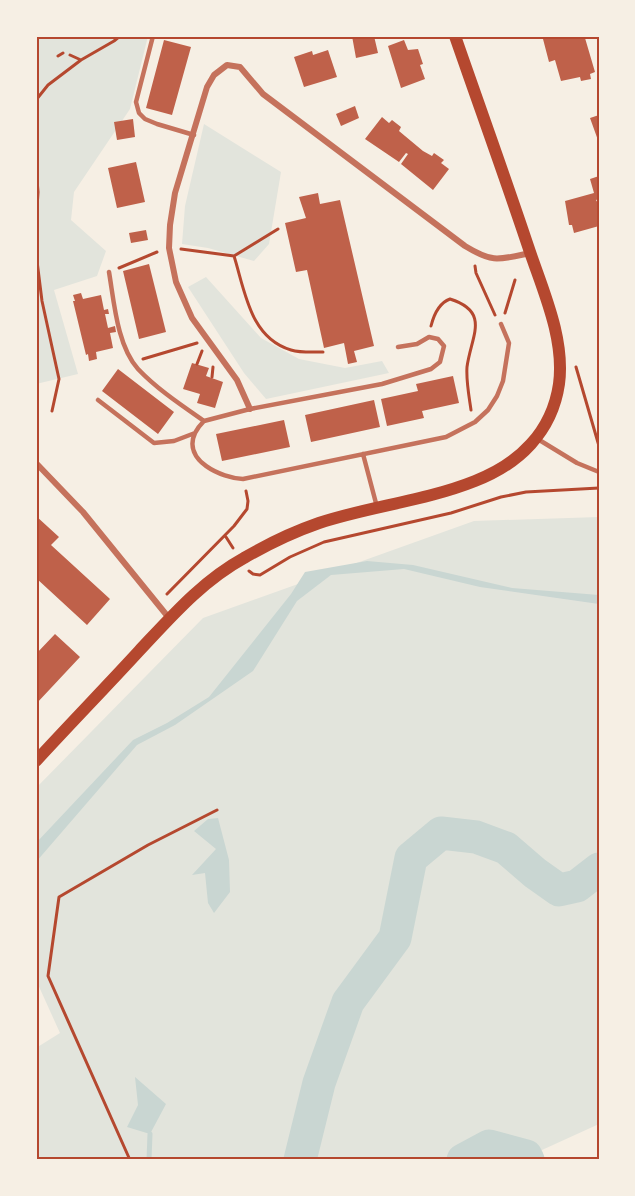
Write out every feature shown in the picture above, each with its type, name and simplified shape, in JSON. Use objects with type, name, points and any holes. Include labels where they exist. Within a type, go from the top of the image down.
[{"type":"main road","points":[[36,761],[170,618],[213,578],[263,547],[320,522],[444,491],[483,478],[518,458],[536,438],[554,405],[559,381],[559,356],[555,334],[530,253],[455,36]]},
{"type":"street","points":[[250,409],[237,380],[192,318],[176,282],[169,248],[175,193],[207,87],[214,75],[227,65],[240,66],[263,94],[465,246],[483,257],[498,260],[530,253]]},
{"type":"street","points":[[36,463],[83,512],[170,618]]},
{"type":"lane","points":[[153,36],[136,102],[139,113],[145,119],[157,124],[194,135]]},
{"type":"lane","points":[[109,272],[123,341],[137,368],[172,399],[204,421]]},
{"type":"lane","points":[[398,347],[417,344],[429,337],[438,339],[444,346],[440,362],[431,369],[381,384],[250,409],[204,421],[195,433],[193,443],[196,456],[203,464],[221,476],[243,479],[446,436],[475,422],[488,410],[497,396],[509,343],[501,324]]},
{"type":"lane","points":[[98,400],[154,443],[174,441],[195,433]]},
{"type":"lane","points":[[536,438],[577,463],[599,472]]},
{"type":"lane","points":[[363,454],[377,508]]},
{"type":"lane","points":[[36,458],[43,468]]},
{"type":"path","points":[[36,100],[48,85],[81,60],[120,36]]},
{"type":"path","points":[[58,56],[63,53]]},
{"type":"path","points":[[70,55],[81,60]]},
{"type":"path","points":[[36,167],[38,192],[36,224]]},
{"type":"path","points":[[109,272],[169,248],[234,256],[278,229]]},
{"type":"path","points":[[36,253],[42,301],[59,379],[52,411]]},
{"type":"path","points":[[234,256],[254,321],[266,337],[291,350],[323,352]]},
{"type":"path","points":[[475,263],[476,273],[492,311],[501,324]]},
{"type":"path","points":[[501,324],[515,280]]},
{"type":"path","points":[[429,337],[432,321],[443,302],[450,299],[469,306],[476,324],[467,365],[471,412],[475,422]]},
{"type":"path","points":[[134,362],[200,342],[206,338]]},
{"type":"path","points":[[575,361],[599,446]]},
{"type":"path","points":[[167,594],[226,537],[247,509],[248,501],[243,479]]},
{"type":"path","points":[[246,568],[253,574],[260,575],[290,557],[324,542],[452,513],[514,494],[599,488]]},
{"type":"path","points":[[226,537],[236,552]]},
{"type":"path","points":[[130,1160],[48,976],[59,897],[148,844],[217,810]]},
{"type":"shaded area","points":[[36,36],[148,36],[130,109],[74,192],[71,220],[106,251],[97,276],[54,290],[78,374],[36,384]]},
{"type":"shaded area","points":[[204,124],[281,172],[269,244],[254,261],[208,248],[182,244],[185,206]]},
{"type":"shaded area","points":[[206,277],[261,338],[299,359],[345,368],[382,361],[389,373],[266,399],[244,373],[188,287]]},
{"type":"shaded area","points":[[599,517],[599,1124],[520,1160],[36,1160],[36,1048],[60,1033],[36,980],[36,788],[203,618],[474,521]]},
{"type":"shaded area","points":[[367,561],[413,565],[512,588],[599,595],[599,604],[480,587],[404,569],[331,575],[297,601],[253,671],[175,725],[137,745],[36,862],[36,843],[133,740],[167,723],[209,697],[291,594],[305,572]]},
{"type":"shaded area","points":[[218,818],[229,860],[230,892],[214,913],[208,903],[205,873],[192,875],[216,849],[194,831],[208,819]]},
{"type":"shaded area","points":[[135,1077],[166,1104],[150,1134],[127,1127],[138,1105]]},
{"type":"building","points":[[352,36],[374,36],[378,53],[356,58]]},
{"type":"building","points":[[554,36],[585,38],[595,72],[590,74],[591,79],[581,81],[580,77],[561,81],[555,60],[549,62],[543,39]]},
{"type":"building","points":[[164,40],[191,47],[172,115],[146,108]]},
{"type":"building","points":[[404,40],[408,50],[418,49],[425,79],[401,88],[388,46]]},
{"type":"building","points":[[328,50],[337,77],[304,87],[294,57],[312,51],[313,55]]},
{"type":"building","points":[[355,106],[359,118],[341,126],[336,114]]},
{"type":"building","points":[[599,115],[599,143],[590,118]]},
{"type":"building","points":[[382,117],[389,123],[392,120],[401,127],[399,131],[423,151],[432,156],[434,153],[444,160],[441,163],[449,169],[433,190],[401,164],[408,154],[406,153],[399,162],[365,139]]},
{"type":"building","points":[[133,119],[135,137],[117,140],[114,122]]},
{"type":"building","points":[[136,162],[145,202],[117,208],[108,168]]},
{"type":"building","points":[[599,176],[599,199],[596,200],[599,205],[599,226],[574,233],[572,225],[569,225],[565,201],[594,193],[590,179]]},
{"type":"building","points":[[318,193],[320,204],[340,200],[374,346],[354,351],[357,362],[348,364],[344,343],[324,348],[307,270],[296,272],[285,223],[306,218],[299,197]]},
{"type":"building","points":[[146,230],[148,240],[131,243],[129,233]]},
{"type":"building","points":[[149,264],[166,332],[139,339],[123,271]]},
{"type":"building","points":[[81,293],[83,299],[101,295],[104,310],[108,309],[109,314],[105,314],[108,328],[115,326],[116,332],[110,333],[113,348],[96,352],[97,359],[89,361],[73,301],[75,301],[73,295]]},
{"type":"building","points":[[192,363],[209,368],[206,376],[223,382],[215,408],[197,403],[200,394],[183,389]]},
{"type":"building","points":[[118,369],[174,412],[158,434],[102,391]]},
{"type":"building","points":[[453,376],[459,403],[422,411],[424,418],[387,426],[381,399],[418,391],[416,384]]},
{"type":"building","points":[[374,400],[380,427],[311,442],[305,415]]},
{"type":"building","points":[[284,420],[290,447],[222,461],[216,434]]},
{"type":"building","points":[[36,516],[59,537],[51,545],[110,599],[87,625],[36,578]]},
{"type":"building","points":[[55,634],[80,657],[36,704],[36,654]]},
{"type":"waterway","points":[[300,1160],[319,1083],[348,1002],[395,938],[411,858],[441,833],[476,837],[506,848],[559,890],[577,886],[599,869]]},
{"type":"waterway","points":[[149,1160],[150,1134]]},
{"type":"waterway","points":[[463,1160],[489,1146],[526,1156],[528,1160]]}]
